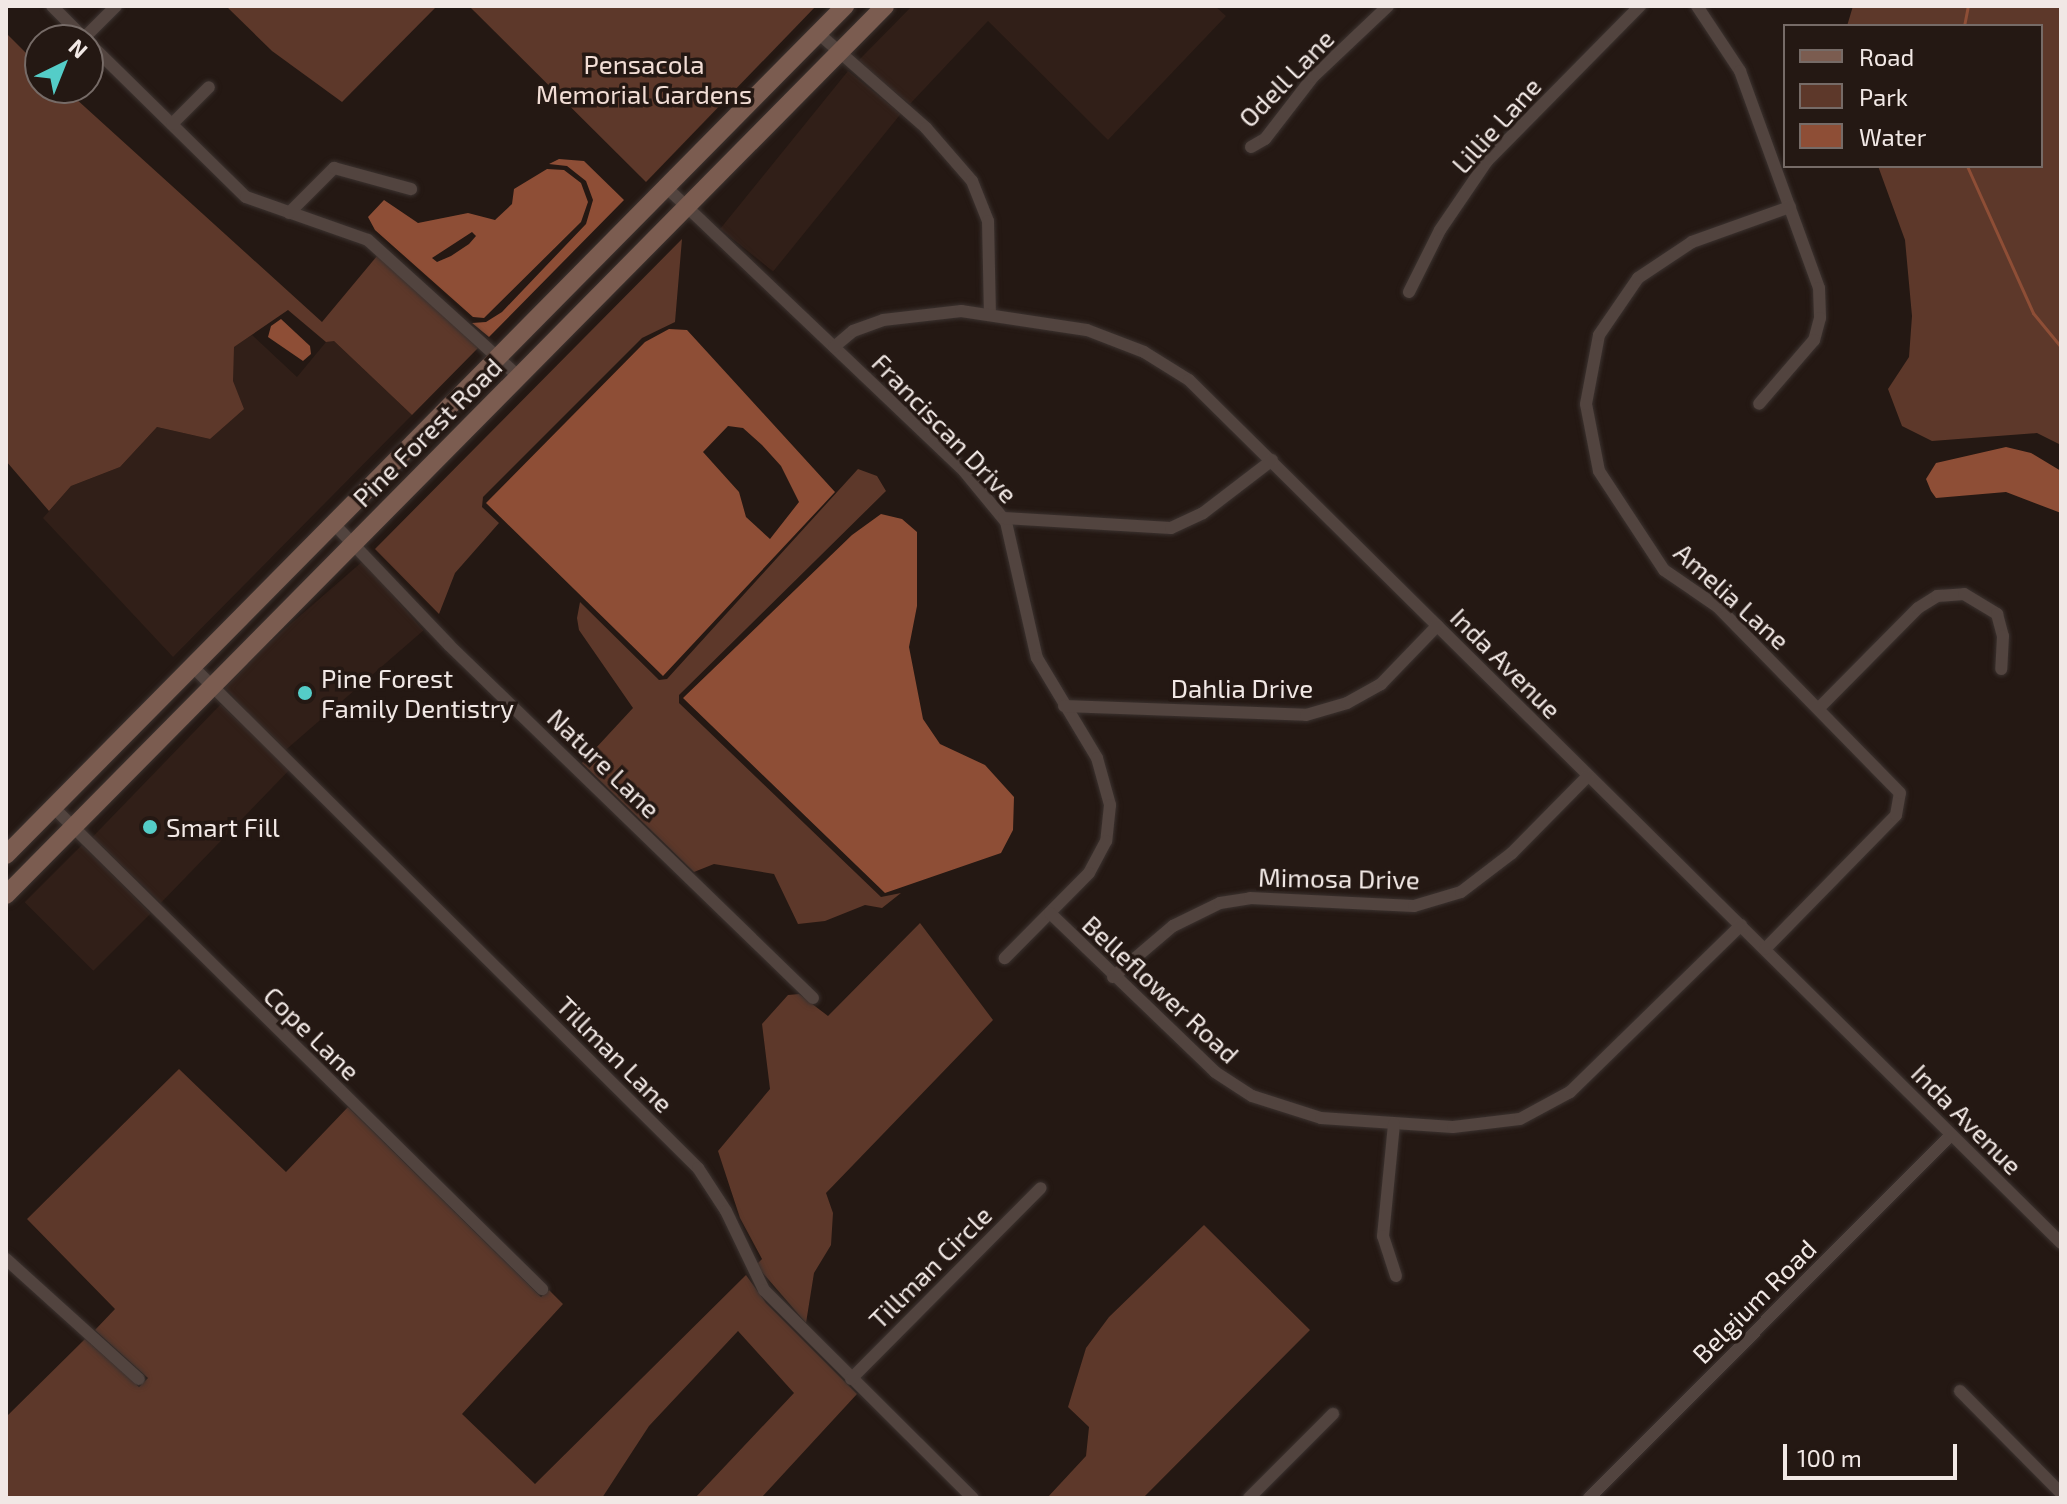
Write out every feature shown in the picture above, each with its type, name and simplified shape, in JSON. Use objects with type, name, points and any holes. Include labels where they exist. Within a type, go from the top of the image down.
[{"type":"main road","name":"Pine Forest Road","points":[[6,855],[845,6]]},
{"type":"main road","name":"Pine Forest Road","points":[[6,895],[885,6]]},
{"type":"street","points":[[52,6],[70,24]]},
{"type":"street","points":[[100,24],[116,6]]},
{"type":"street","name":"Odell Lane","points":[[1251,147],[1265,139],[1313,77],[1388,6]]},
{"type":"street","name":"Lillie Lane","points":[[1409,292],[1440,230],[1487,161],[1640,6]]},
{"type":"street","points":[[1697,6],[1733,55],[1817,280],[1820,318],[1802,359],[1759,404]]},
{"type":"street","points":[[818,33],[926,128],[972,181],[988,221],[990,314]]},
{"type":"street","points":[[104,58],[246,197],[368,240],[519,377]]},
{"type":"street","points":[[172,124],[209,87]]},
{"type":"street","points":[[289,213],[334,168],[411,189]]},
{"type":"street","name":"Franciscan Drive","points":[[666,187],[964,471],[1004,518],[1032,645],[1064,706],[1097,758],[1108,793],[1109,823],[1089,873],[1005,958]]},
{"type":"street","name":"Amelia Lane","points":[[1765,949],[1900,809],[1893,780],[1718,607],[1664,570],[1608,489],[1594,458],[1586,418],[1589,369],[1599,335],[1638,278],[1692,242],[1790,207]]},
{"type":"street","name":"Inda Avenue","points":[[834,347],[853,331],[902,315],[990,314],[1065,324],[1144,352],[1206,395],[2061,1243]]},
{"type":"street","points":[[1004,518],[1171,528],[1203,513],[1272,460]]},
{"type":"street","name":"Nature Lane","points":[[333,523],[449,645],[813,998]]},
{"type":"street","points":[[1820,707],[1918,608],[1937,596],[1964,594],[1997,614],[2003,636],[2001,669]]},
{"type":"street","name":"Dahlia Drive","points":[[1064,706],[1306,715],[1347,703],[1381,684],[1437,626]]},
{"type":"street","name":"Tillman Lane","points":[[192,666],[698,1168],[726,1211],[757,1282],[973,1498]]},
{"type":"street","name":"Mimosa Drive","points":[[1113,977],[1187,916],[1220,903],[1250,898],[1414,906],[1461,892],[1512,853],[1588,776]]},
{"type":"street","name":"Cope Lane","points":[[53,807],[542,1289]]},
{"type":"street","name":"Belleflower Road","points":[[1050,913],[1215,1072],[1252,1096],[1321,1118],[1480,1127],[1546,1108],[1598,1068],[1741,925]]},
{"type":"street","points":[[1394,1124],[1383,1236],[1396,1276]]},
{"type":"street","name":"Belgium Road","points":[[1589,1498],[1951,1135]]},
{"type":"street","name":"Tillman Circle","points":[[851,1379],[1041,1188]]},
{"type":"street","points":[[6,1259],[139,1379]]},
{"type":"street","points":[[1960,1391],[2061,1493]]},
{"type":"street","points":[[1249,1498],[1333,1414]]},
{"type":"shaded area","points":[[912,6],[1215,6],[1226,16],[1108,140],[988,21],[910,104],[857,62]]},
{"type":"shaded area","points":[[848,71],[901,114],[773,272],[720,229]]},
{"type":"shaded area","points":[[252,335],[297,377],[326,342],[333,340],[412,415],[173,657],[43,518],[71,486],[120,467],[157,427],[210,439],[233,381],[233,347]]},
{"type":"shaded area","points":[[363,561],[423,630],[282,753],[222,684]]},
{"type":"shaded area","points":[[221,704],[289,770],[161,903],[92,837]]},
{"type":"shaded area","points":[[82,845],[151,914],[93,971],[25,902]]},
{"type":"green space","points":[[226,6],[437,6],[342,102],[272,51]]},
{"type":"green space","name":"Pensacola Memorial Gardens","points":[[469,6],[816,6],[646,182]]},
{"type":"green space","points":[[1853,6],[2061,6],[2061,445],[2037,433],[1932,441],[1902,426],[1888,389],[1909,357],[1912,316],[1905,240],[1879,168],[2043,168],[2043,24],[1848,24]]},
{"type":"green space","points":[[6,33],[24,51],[24,104],[82,104],[322,322],[377,256],[478,348],[412,415],[334,341],[326,342],[288,310],[234,347],[233,381],[244,409],[210,439],[157,427],[120,467],[71,486],[49,511],[6,461]]},
{"type":"green space","points":[[682,239],[675,322],[642,338],[483,497],[482,507],[499,523],[455,573],[439,614],[375,549]]},
{"type":"green space","points":[[858,469],[877,476],[886,491],[679,695],[679,703],[881,897],[901,893],[882,908],[865,905],[825,921],[798,924],[774,874],[714,864],[694,872],[582,763],[633,708],[579,630],[577,618],[580,602],[659,680],[667,679]]},
{"type":"green space","points":[[920,923],[993,1020],[826,1193],[833,1213],[831,1245],[814,1273],[806,1323],[756,1265],[762,1259],[740,1218],[718,1151],[770,1089],[762,1024],[788,995],[799,994],[828,1016]]},
{"type":"green space","points":[[179,1069],[286,1172],[348,1107],[541,1297],[549,1290],[563,1304],[462,1414],[535,1484],[746,1275],[766,1303],[857,1394],[761,1498],[695,1498],[794,1393],[738,1331],[649,1426],[602,1498],[6,1498],[6,1417],[85,1339],[139,1387],[148,1378],[95,1330],[115,1309],[27,1219]]},
{"type":"green space","points":[[1204,1225],[1310,1330],[1143,1498],[1047,1498],[1086,1456],[1089,1427],[1068,1407],[1086,1348],[1109,1317]]},
{"type":"water","points":[[559,159],[584,161],[624,200],[489,337],[472,323],[486,322],[502,312],[586,224],[593,200],[586,181],[567,166],[549,164]]},
{"type":"water","points":[[547,169],[564,170],[581,183],[588,202],[581,222],[484,318],[473,317],[375,230],[368,217],[384,200],[418,223],[468,213],[495,220],[512,204],[514,189]],"holes":[[[472,232],[476,236],[451,256],[437,262],[432,258]]]},
{"type":"water","points":[[281,319],[310,346],[311,354],[303,361],[268,337],[271,326]]},
{"type":"water","points":[[669,329],[687,330],[835,492],[663,676],[486,503],[645,342]],"holes":[[[728,426],[743,428],[781,466],[799,502],[770,539],[746,517],[739,492],[703,452]]]},
{"type":"water","points":[[2006,447],[2031,453],[2061,471],[2061,513],[2006,492],[1936,498],[1931,491],[1926,479],[1936,463]]},
{"type":"water","points":[[881,514],[902,519],[917,532],[917,606],[909,647],[923,719],[940,744],[985,765],[1014,797],[1013,830],[1001,853],[885,893],[683,698],[852,535]]},
{"type":"waterway","points":[[1964,24],[1968,6]]},
{"type":"waterway","points":[[1968,168],[2033,313],[2061,347]]},
{"type":"place","name":"Pine Forest Family Dentistry","points":[[305,693]]},
{"type":"place","name":"Smart Fill","points":[[150,827]]}]
